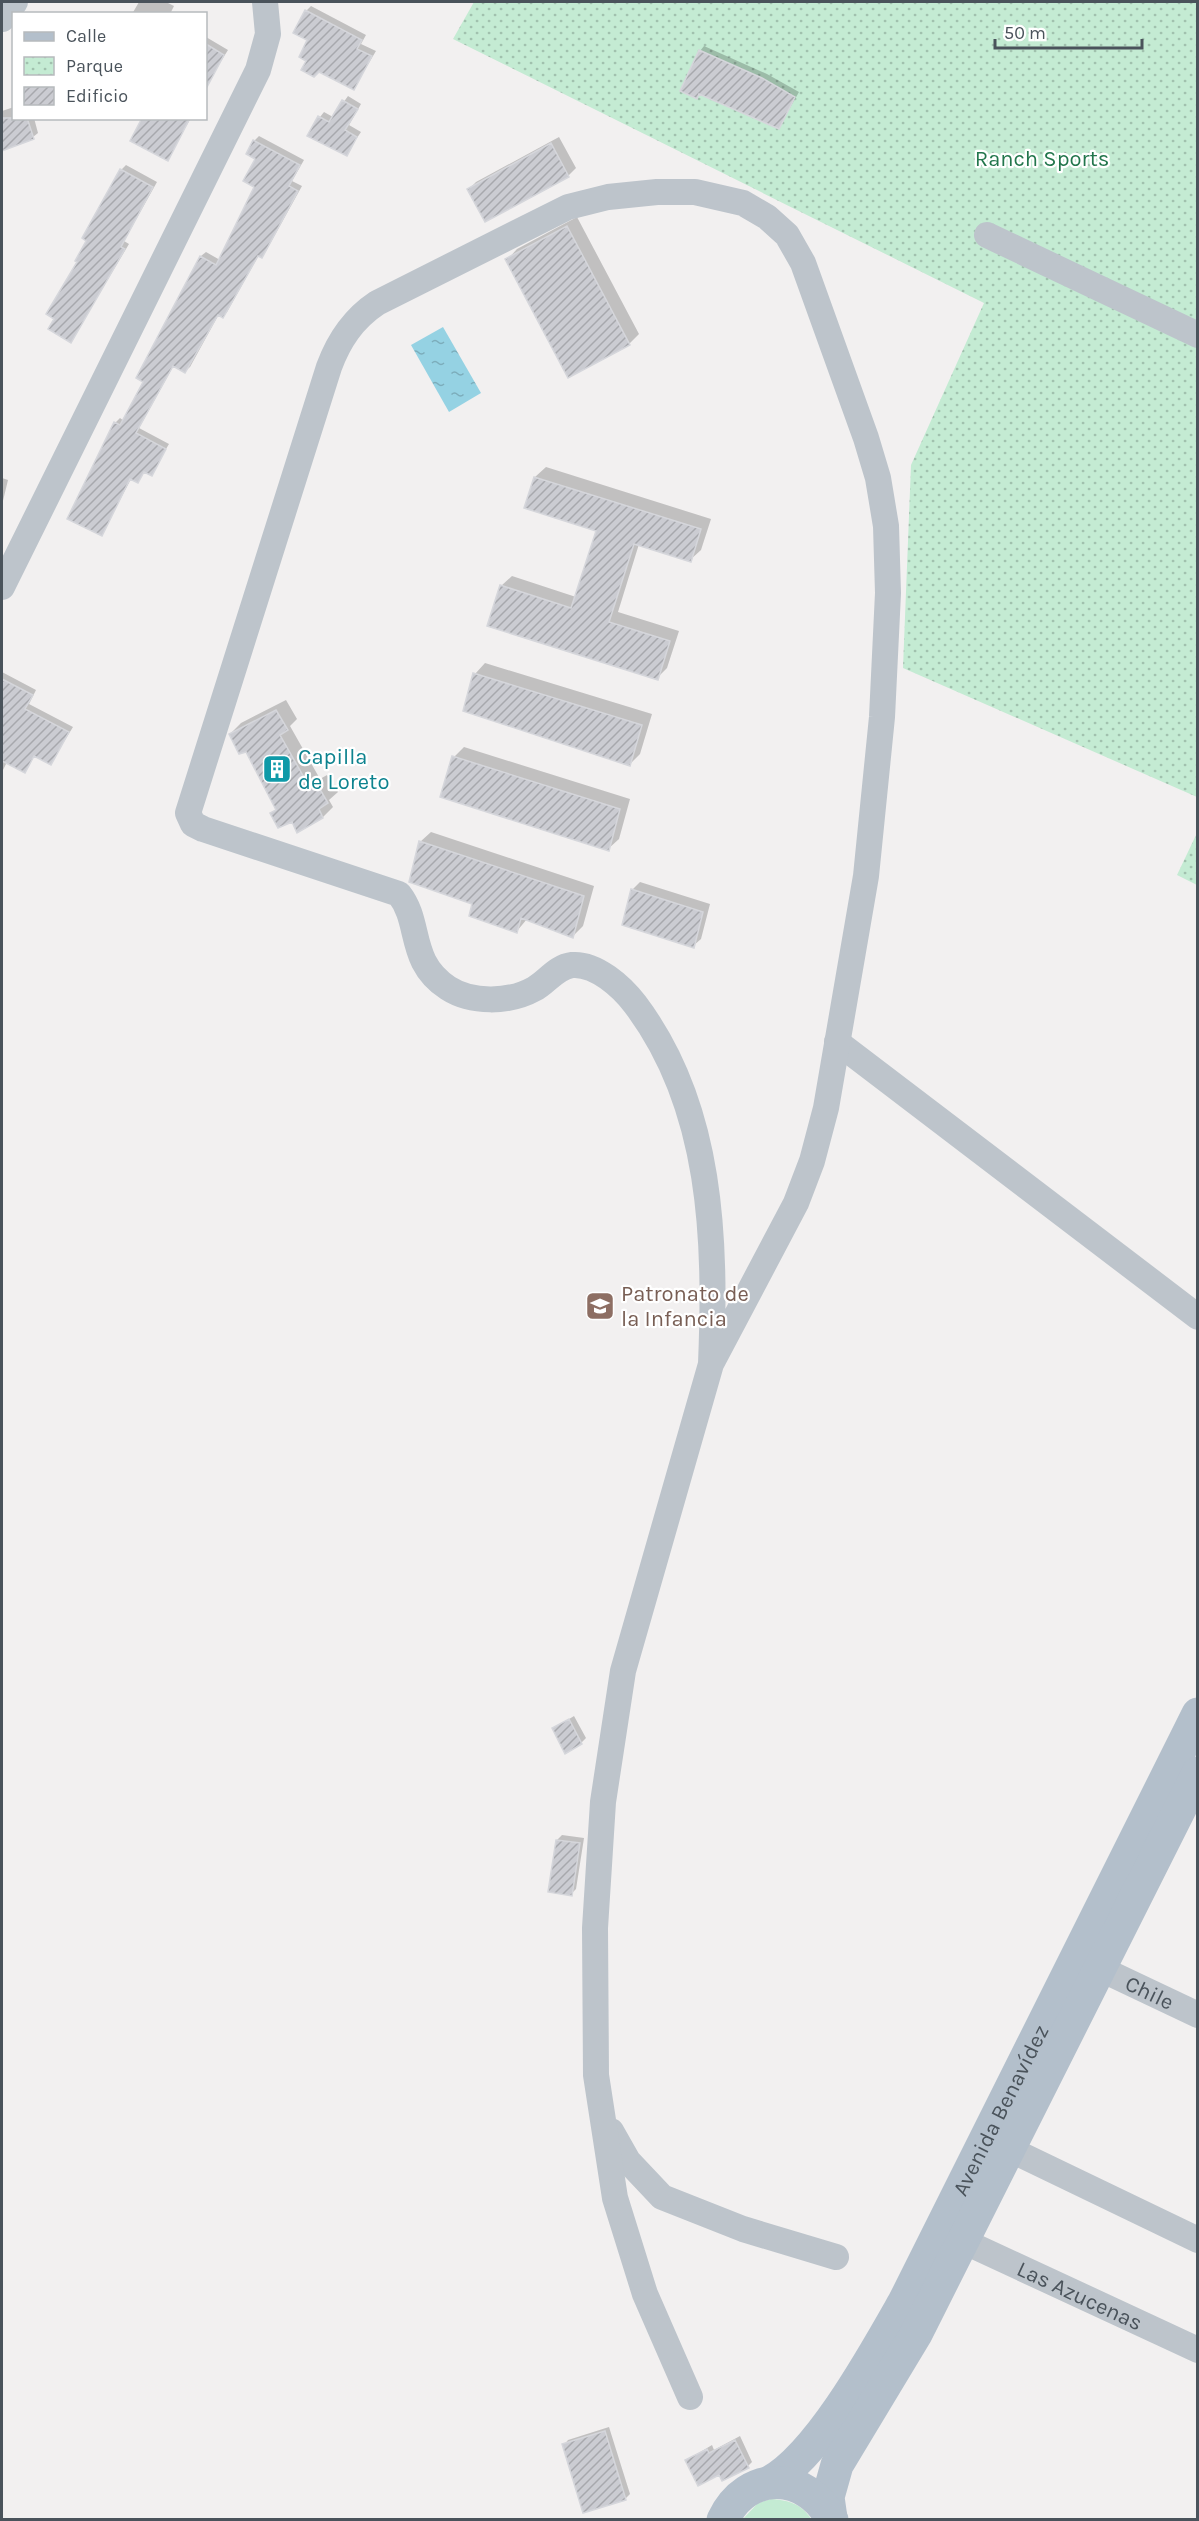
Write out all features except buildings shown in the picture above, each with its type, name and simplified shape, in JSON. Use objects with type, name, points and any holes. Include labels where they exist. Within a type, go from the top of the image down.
[{"type":"main road","name":"Avenida Benavídez","points":[[722,2519],[741,2494],[788,2472],[803,2457],[875,2354],[904,2302],[1197,1714]]},
{"type":"main road","name":"Avenida Benavídez","points":[[832,2519],[828,2497],[837,2465],[916,2334],[1101,1969],[1197,1773]]},
{"type":"main road","points":[[770,2482],[789,2483],[807,2490],[821,2502],[832,2519]]},
{"type":"street","points":[[2,19],[15,2]]},
{"type":"street","points":[[4,574],[258,70],[268,34],[265,2]]},
{"type":"street","points":[[690,2397],[645,2294],[615,2198],[596,2076],[595,1928],[603,1802],[623,1671],[711,1364],[796,1203],[812,1161],[826,1108],[866,876],[882,717],[887,615],[886,526],[878,478],[866,438],[803,262],[787,234],[767,217],[742,203],[695,192],[657,192],[618,196],[568,207],[377,303],[363,313],[337,346],[188,813],[193,824],[203,829],[399,894],[407,904],[414,939],[425,965],[445,987],[463,997],[493,1000],[512,996],[534,989],[556,971],[572,965],[596,970],[624,990],[659,1041],[692,1118],[702,1158],[708,1197],[714,1293],[711,1364]]},
{"type":"street","points":[[987,235],[1197,335]]},
{"type":"street","points":[[837,1042],[1197,1317]]},
{"type":"street","name":"Chile","points":[[1101,1969],[1197,2015]]},
{"type":"street","points":[[602,2109],[614,2139],[628,2161],[662,2197],[743,2229],[836,2257]]},
{"type":"street","points":[[1010,2149],[1197,2240]]},
{"type":"street","name":"Las Azucenas","points":[[963,2241],[1197,2350]]},
{"type":"green space","name":"Ranch Sports","points":[[474,2],[1197,2],[1197,797],[903,668],[911,465],[984,303],[453,39]]},
{"type":"green space","points":[[1197,833],[1197,885],[1177,875]]},
{"type":"green space","points":[[771,2499],[794,2504],[811,2519],[742,2520],[758,2503]]},
{"type":"water","points":[[443,327],[481,393],[449,412],[411,345]]},
{"type":"place","name":"Capilla de Loreto","points":[[277,769]]},
{"type":"place","name":"Patronato de la Infancia","points":[[600,1306]]}]
